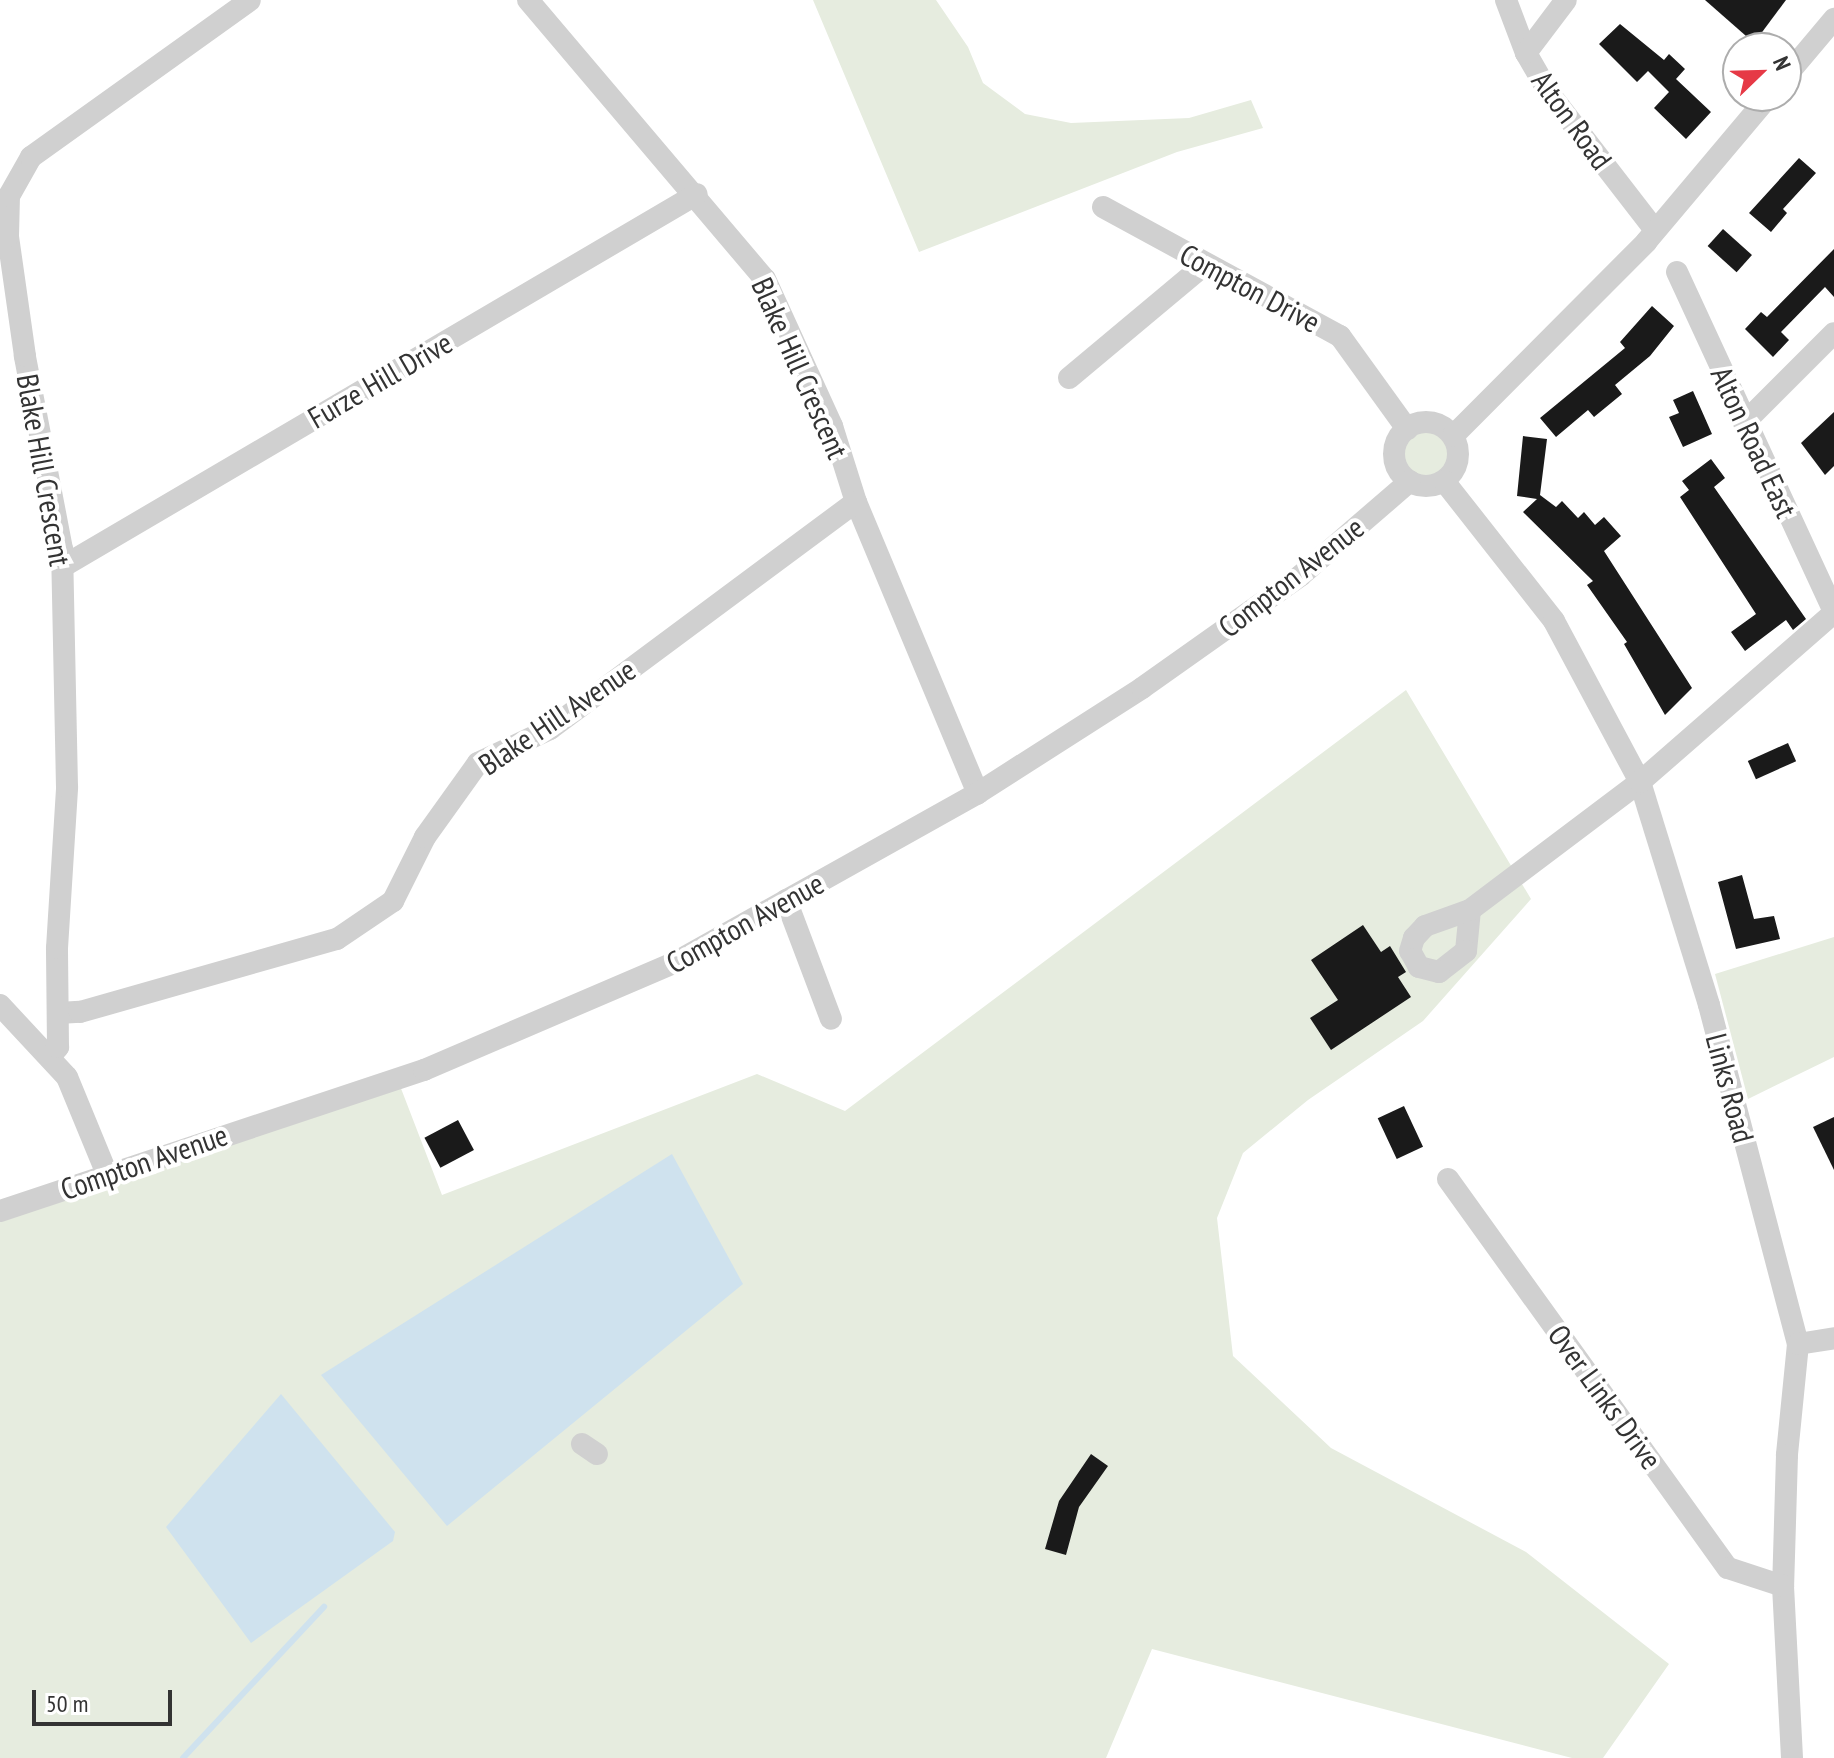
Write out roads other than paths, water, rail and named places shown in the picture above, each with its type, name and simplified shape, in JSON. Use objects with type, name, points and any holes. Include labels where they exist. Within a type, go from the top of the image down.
[{"type":"street","name":"Blake Hill Crescent","points":[[50,1057],[58,1047],[67,787],[62,567],[8,236],[9,196],[31,157],[250,0]]},
{"type":"street","name":"Blake Hill Crescent","points":[[528,0],[697,194],[765,279],[832,426],[856,502],[978,793]]},
{"type":"street","name":"Alton Road","points":[[1506,0],[1526,53],[1549,93],[1655,230]]},
{"type":"street","points":[[1526,53],[1566,0]]},
{"type":"street","points":[[1802,57],[1834,19]]},
{"type":"street","points":[[1453,436],[1655,230],[1755,112]]},
{"type":"street","name":"Furze Hill Drive","points":[[62,567],[697,194]]},
{"type":"street","name":"Compton Drive","points":[[1103,207],[1203,266],[1264,292],[1340,336],[1407,429]]},
{"type":"street","points":[[1069,378],[1203,266]]},
{"type":"street","name":"Alton Road East","points":[[1677,272],[1834,613]]},
{"type":"street","points":[[1744,423],[1834,333]]},
{"type":"street","points":[[1429,422],[1453,436],[1459,455],[1444,481],[1424,486],[1410,481],[1394,453],[1407,429],[1429,422]]},
{"type":"street","name":"Compton Avenue","points":[[0,1211],[424,1070],[674,963],[978,793],[1142,688],[1300,576],[1410,481]]},
{"type":"street","name":"Links Road","points":[[1444,481],[1554,621],[1640,782],[1709,1005],[1798,1344],[1787,1455],[1783,1586],[1792,1758]]},
{"type":"street","name":"Blake Hill Avenue","points":[[58,1013],[80,1012],[337,939],[393,901],[425,837],[478,763],[550,729],[856,502]]},
{"type":"street","points":[[1470,910],[1640,782],[1834,613]]},
{"type":"street","points":[[786,900],[831,1019]]},
{"type":"street","points":[[0,1005],[50,1057],[80,1100],[107,1174]]},
{"type":"street","name":"Over Links Drive","points":[[1448,1179],[1728,1568],[1783,1586]]},
{"type":"street","points":[[1798,1344],[1834,1338]]},
{"type":"water","points":[[672,1154],[743,1284],[447,1526],[321,1375]]},
{"type":"water","points":[[281,1394],[395,1532],[393,1541],[251,1643],[166,1527]]},
{"type":"waterway","points":[[183,1758],[324,1607]]}]
